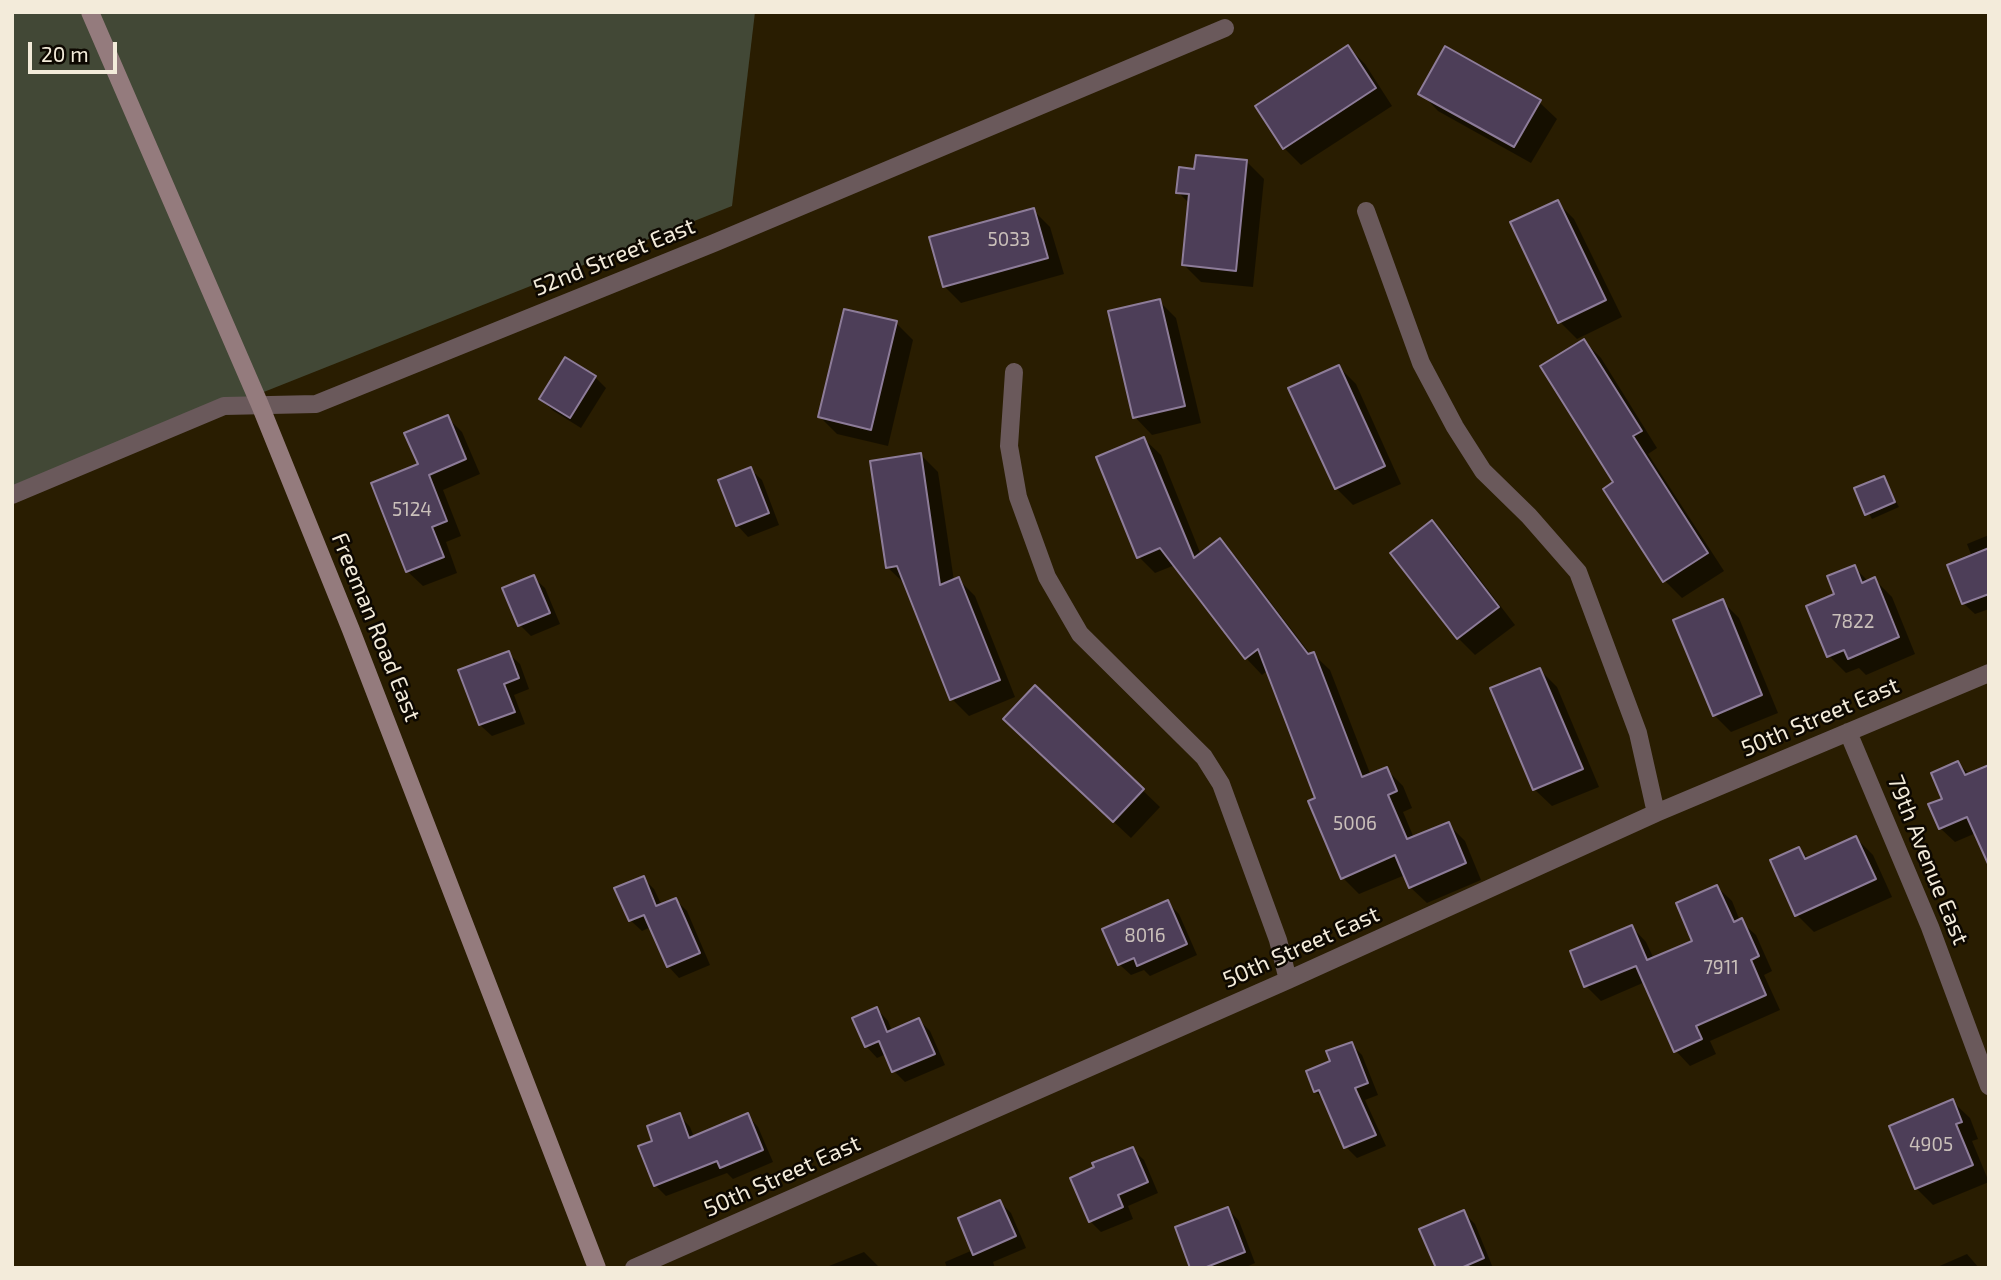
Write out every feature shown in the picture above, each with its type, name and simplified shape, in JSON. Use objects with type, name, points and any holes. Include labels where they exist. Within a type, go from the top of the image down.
[{"type":"street","name":"Freeman Road East","points":[[90,12],[260,405],[361,655],[597,1268]]},
{"type":"street","name":"52nd Street East","points":[[12,495],[224,406],[316,404],[714,243],[1225,28]]},
{"type":"street","points":[[1366,211],[1421,363],[1455,427],[1483,471],[1546,534],[1578,572],[1638,733],[1656,813]]},
{"type":"street","points":[[1014,372],[1009,446],[1018,497],[1047,577],[1080,634],[1204,757],[1221,784],[1278,940],[1288,980]]},
{"type":"street","name":"50th Street East","points":[[634,1268],[1288,980],[1656,813],[1989,673]]},
{"type":"street","name":"79th Avenue East","points":[[1848,732],[1930,927],[1989,1086]]},
{"type":"green space","points":[[12,12],[755,12],[732,206],[12,492]]},
{"type":"building","points":[[1348,45],[1376,88],[1283,149],[1255,106]]},
{"type":"building","points":[[1445,46],[1541,100],[1514,147],[1418,94]]},
{"type":"building","points":[[1196,155],[1247,160],[1236,271],[1182,265],[1189,194],[1176,193],[1179,167],[1194,169]]},
{"type":"building","points":[[1558,200],[1606,300],[1558,323],[1510,222]]},
{"type":"building","points":[[1034,208],[1048,258],[943,287],[929,237]]},
{"type":"building","points":[[1160,299],[1185,406],[1133,418],[1108,311]]},
{"type":"building","points":[[844,309],[897,321],[871,430],[818,417]]},
{"type":"building","points":[[1584,339],[1642,431],[1633,436],[1708,553],[1663,582],[1603,489],[1613,482],[1540,366]]},
{"type":"building","points":[[565,357],[596,376],[570,418],[539,399]]},
{"type":"building","points":[[1339,365],[1385,466],[1335,489],[1288,388]]},
{"type":"building","points":[[448,415],[466,459],[429,475],[447,521],[432,527],[444,557],[406,572],[371,483],[418,464],[404,433]]},
{"type":"building","points":[[1144,437],[1194,558],[1220,538],[1308,654],[1314,652],[1362,777],[1387,767],[1397,791],[1388,795],[1407,839],[1449,822],[1466,863],[1409,888],[1395,855],[1341,879],[1308,801],[1315,798],[1258,649],[1245,659],[1160,548],[1137,558],[1096,457]]},
{"type":"building","points":[[921,453],[940,585],[959,577],[1000,680],[950,700],[897,566],[886,568],[870,461]]},
{"type":"building","points":[[751,467],[769,513],[736,526],[718,480]]},
{"type":"building","points":[[1884,476],[1895,502],[1865,515],[1854,488]]},
{"type":"building","points":[[1432,520],[1499,607],[1457,639],[1390,553]]},
{"type":"building","points":[[1989,548],[1989,594],[1962,604],[1947,565]]},
{"type":"building","points":[[1855,565],[1862,583],[1875,577],[1899,637],[1848,659],[1844,650],[1827,657],[1806,606],[1834,594],[1827,576]]},
{"type":"building","points":[[534,575],[550,613],[518,626],[502,588]]},
{"type":"building","points":[[1723,599],[1762,695],[1713,716],[1673,620]]},
{"type":"building","points":[[509,651],[519,678],[504,684],[515,712],[479,725],[458,670]]},
{"type":"building","points":[[1540,668],[1583,769],[1533,790],[1490,688]]},
{"type":"building","points":[[1035,685],[1144,789],[1113,822],[1003,719]]},
{"type":"building","points":[[1958,761],[1965,775],[1989,765],[1989,866],[1967,817],[1939,829],[1928,804],[1942,799],[1931,773]]},
{"type":"building","points":[[1856,836],[1876,879],[1795,916],[1770,860],[1799,847],[1805,859]]},
{"type":"building","points":[[644,876],[656,906],[676,898],[700,953],[667,967],[644,915],[629,921],[614,888]]},
{"type":"building","points":[[1717,885],[1734,922],[1742,918],[1759,956],[1751,960],[1766,995],[1696,1026],[1702,1039],[1674,1052],[1636,966],[1584,987],[1570,951],[1632,925],[1647,960],[1692,941],[1676,903]]},
{"type":"building","points":[[1168,900],[1187,944],[1137,966],[1134,958],[1118,965],[1102,929]]},
{"type":"building","points":[[877,1007],[887,1032],[919,1018],[935,1054],[892,1072],[879,1041],[865,1047],[852,1018]]},
{"type":"building","points":[[1352,1042],[1368,1083],[1355,1088],[1376,1135],[1344,1148],[1319,1090],[1314,1092],[1306,1071],[1330,1061],[1326,1051]]},
{"type":"building","points":[[1953,1099],[1962,1122],[1956,1124],[1973,1165],[1915,1189],[1889,1126]]},
{"type":"building","points":[[680,1113],[689,1138],[748,1113],[763,1150],[720,1168],[717,1161],[654,1186],[638,1146],[652,1141],[647,1126]]},
{"type":"building","points":[[1133,1147],[1148,1182],[1118,1195],[1123,1207],[1089,1222],[1070,1178],[1094,1167],[1092,1163]]},
{"type":"building","points":[[1000,1200],[1016,1236],[973,1255],[958,1218]]},
{"type":"building","points":[[1228,1207],[1245,1252],[1204,1268],[1190,1268],[1175,1227]]},
{"type":"building","points":[[1464,1210],[1484,1258],[1461,1268],[1436,1268],[1419,1229]]}]
